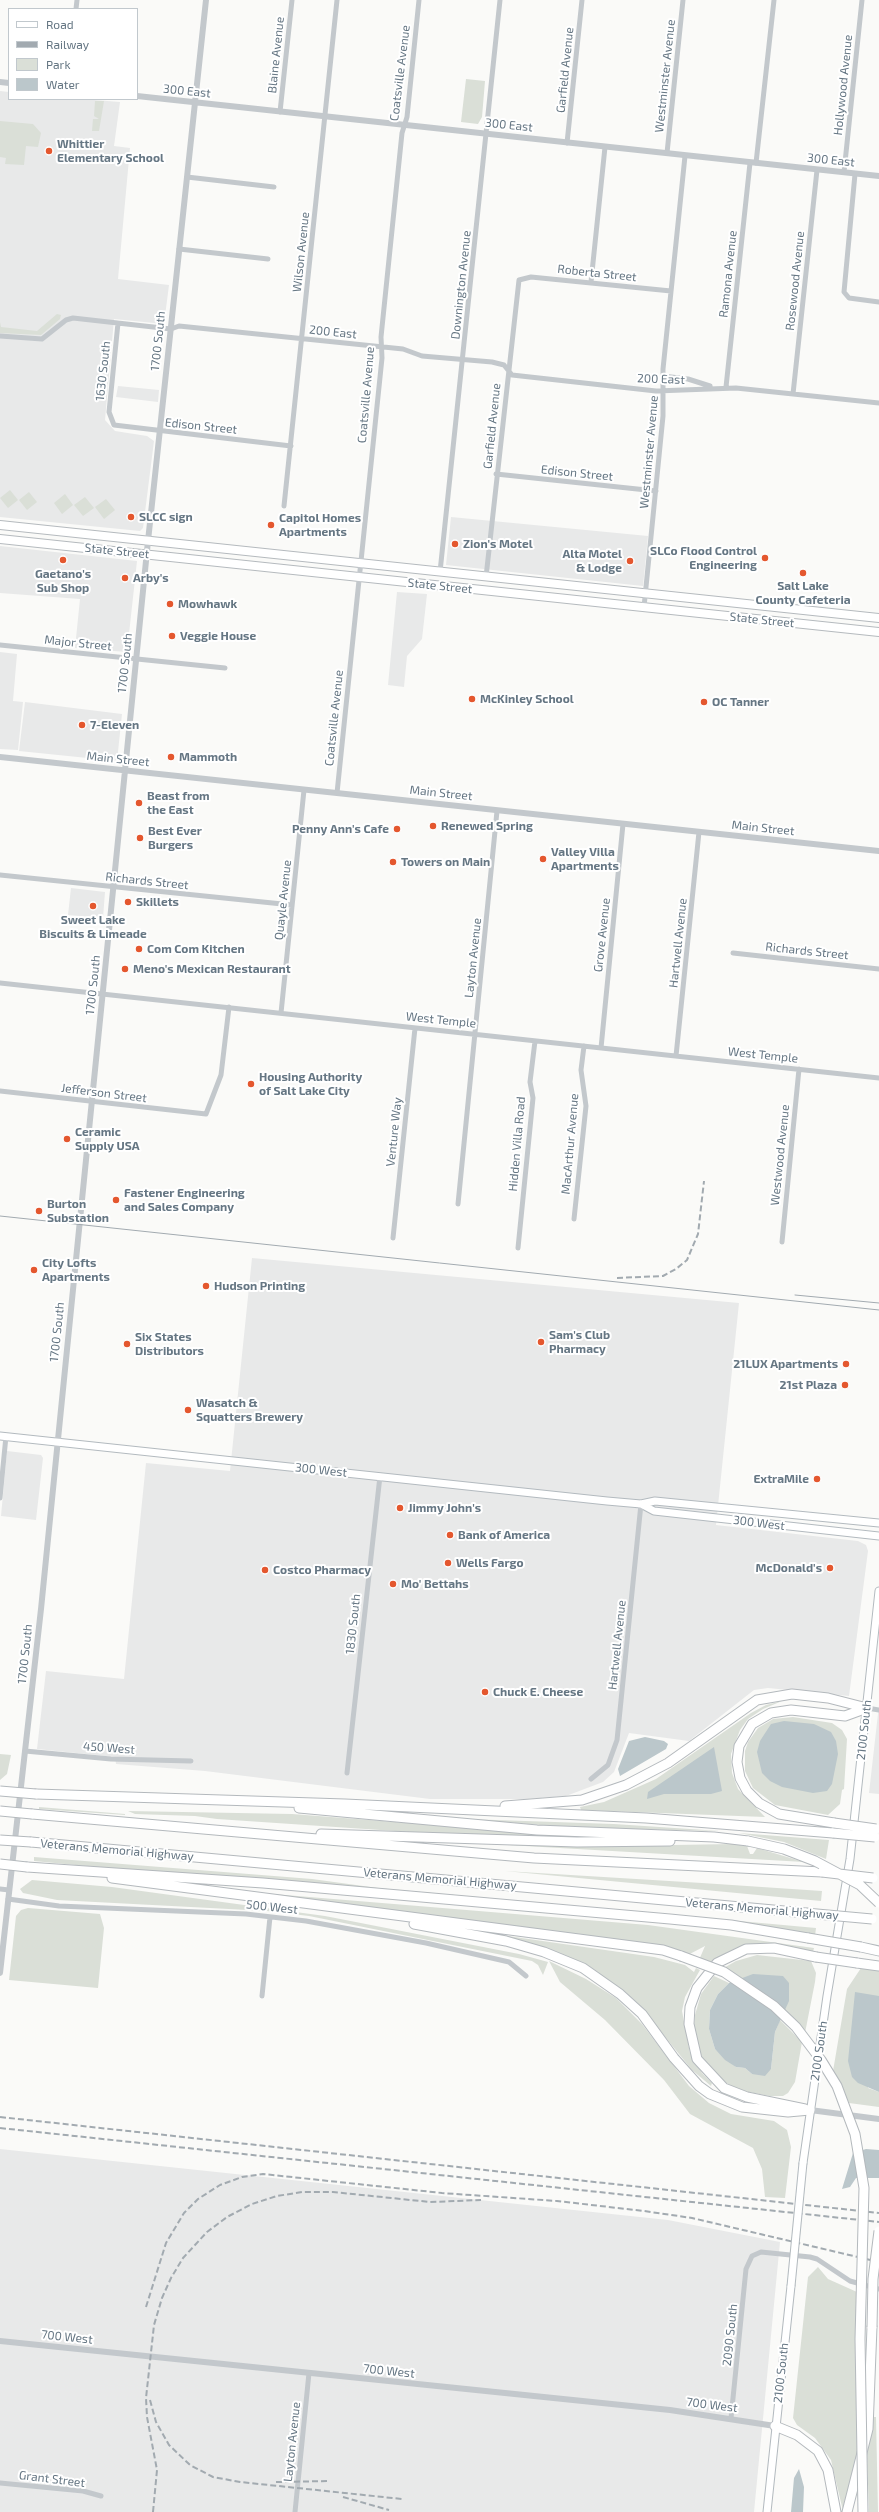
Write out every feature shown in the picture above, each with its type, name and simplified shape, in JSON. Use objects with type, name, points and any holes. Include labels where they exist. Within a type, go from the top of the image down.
[{"type":"highway","points":[[441,1808],[539,1805],[582,1800],[626,1785],[668,1763],[757,1700],[792,1694],[828,1698],[867,1708]]},
{"type":"highway","points":[[867,1708],[845,1716],[795,1710],[776,1712],[762,1717],[752,1724],[739,1746],[737,1762],[739,1775],[745,1788],[759,1803],[783,1815],[834,1823],[877,1833]]},
{"type":"highway","points":[[0,1791],[36,1794],[232,1802],[441,1808],[646,1818],[833,1833],[877,1833]]},
{"type":"highway","points":[[232,1802],[537,1830],[714,1836],[748,1841],[784,1849],[821,1864],[860,1885],[879,1903]]},
{"type":"highway","points":[[0,1811],[534,1858],[822,1872],[876,1878]]},
{"type":"highway","points":[[230,1832],[578,1842],[737,1840]]},
{"type":"highway","name":"Veterans Memorial Highway","points":[[0,1840],[877,1920]]},
{"type":"highway","points":[[0,1864],[663,1950],[724,1972],[774,2006],[796,2027],[821,2060],[837,2086],[855,2134],[864,2188],[860,2361],[863,2512]]},
{"type":"highway","points":[[27,1867],[262,1883],[731,1925],[879,1951]]},
{"type":"highway","points":[[326,1907],[506,1941],[544,1952],[583,1968],[620,1994],[642,2014],[674,2058],[699,2086],[710,2094],[742,2107],[788,2112],[810,2110]]},
{"type":"highway","points":[[810,2110],[791,2104],[747,2097],[724,2088],[697,2059],[689,2024],[690,2007],[697,1988],[717,1964],[746,1949],[758,1947],[879,1966]]},
{"type":"highway","points":[[847,2512],[868,2429],[873,2279],[879,2231]]},
{"type":"highway","points":[[775,2426],[797,2435],[818,2451],[828,2470],[836,2512]]},
{"type":"main road","name":"State Street","points":[[0,525],[879,618]]},
{"type":"main road","name":"State Street","points":[[0,539],[879,632]]},
{"type":"main road","name":"300 West","points":[[3,1436],[641,1504],[655,1501],[879,1523]]},
{"type":"main road","name":"300 West","points":[[641,1504],[654,1511],[879,1536]]},
{"type":"main road","name":"2100 South","points":[[767,2512],[803,2163],[850,1858],[879,1591]]},
{"type":"street","name":"1700 South","points":[[0,1973],[25,1751],[126,771],[148,541],[206,0]]},
{"type":"street","name":"Blaine Avenue","points":[[280,112],[292,0]]},
{"type":"street","name":"Wilson Avenue","points":[[284,506],[337,0]]},
{"type":"street","name":"Coatsville Avenue","points":[[337,793],[358,577],[382,358],[381,347],[404,124],[407,117],[419,0]]},
{"type":"street","name":"Downington Avenue","points":[[440,572],[500,0]]},
{"type":"street","name":"Garfield Avenue","points":[[567,143],[582,0]]},
{"type":"street","name":"Westminster Avenue","points":[[667,153],[683,0]]},
{"type":"street","name":"Ramona Avenue","points":[[726,387],[774,0]]},
{"type":"street","name":"Hollywood Avenue","points":[[844,172],[862,0]]},
{"type":"street","name":"300 East","points":[[138,96],[879,176]]},
{"type":"street","points":[[591,282],[605,147]]},
{"type":"street","name":"Westminster Avenue","points":[[644,607],[656,491],[664,391],[663,376],[685,156]]},
{"type":"street","name":"Rosewood Avenue","points":[[794,394],[817,170]]},
{"type":"street","points":[[855,174],[843,287],[846,296],[879,302]]},
{"type":"street","points":[[187,177],[274,187]]},
{"type":"street","points":[[179,249],[268,259]]},
{"type":"street","name":"Roberta Street","points":[[521,278],[531,276],[671,291]]},
{"type":"street","name":"Garfield Avenue","points":[[486,577],[517,285],[521,278]]},
{"type":"street","name":"200 East","points":[[0,336],[42,339],[66,320],[73,318],[171,329],[179,326],[381,347],[403,350],[422,356],[492,362],[504,365],[512,374],[664,391],[726,387],[879,403]]},
{"type":"street","name":"1630 South","points":[[112,422],[109,412],[118,323]]},
{"type":"street","name":"200 East","points":[[663,376],[688,379],[713,387]]},
{"type":"street","name":"Edison Street","points":[[112,422],[122,428],[291,446]]},
{"type":"street","name":"Edison Street","points":[[496,474],[656,491]]},
{"type":"street","name":"Major Street","points":[[0,645],[225,668]]},
{"type":"street","name":"Main Street","points":[[0,758],[879,851]]},
{"type":"street","name":"Quayle Avenue","points":[[281,1013],[304,790]]},
{"type":"street","name":"Layton Avenue","points":[[458,1204],[497,810]]},
{"type":"street","name":"Grove Avenue","points":[[601,1048],[623,824]]},
{"type":"street","name":"Hartwell Avenue","points":[[676,1056],[699,832]]},
{"type":"street","name":"Richards Street","points":[[0,875],[292,905]]},
{"type":"street","name":"Richards Street","points":[[733,953],[879,969]]},
{"type":"street","name":"West Temple","points":[[0,983],[879,1078]]},
{"type":"street","name":"Jefferson Street","points":[[0,1091],[206,1114],[221,1075],[229,1007]]},
{"type":"street","name":"Venture Way","points":[[393,1238],[415,1028]]},
{"type":"street","name":"Hidden Villa Road","points":[[518,1248],[533,1098],[530,1082],[535,1041]]},
{"type":"street","name":"MacArthur Avenue","points":[[574,1219],[586,1106],[581,1070],[584,1046]]},
{"type":"street","name":"Westwood Avenue","points":[[782,1242],[799,1069]]},
{"type":"street","points":[[0,1498],[3,1436]]},
{"type":"street","name":"1830 South","points":[[347,1774],[380,1476]]},
{"type":"street","name":"Hartwell Avenue","points":[[591,1779],[608,1765],[617,1740],[641,1504]]},
{"type":"street","points":[[867,1708],[879,1710]]},
{"type":"street","name":"450 West","points":[[25,1751],[111,1759],[192,1761]]},
{"type":"street","points":[[0,1889],[9,1890]]},
{"type":"street","name":"500 West","points":[[8,1899],[58,1906],[270,1916],[351,1928],[456,1949],[509,1962],[526,1976]]},
{"type":"street","points":[[262,1996],[270,1916]]},
{"type":"street","points":[[810,2110],[879,2120]]},
{"type":"street","name":"2090 South","points":[[731,2418],[746,2269],[752,2256],[761,2252],[810,2257],[850,2281],[879,2289]]},
{"type":"street","name":"700 West","points":[[0,2341],[731,2418],[775,2426]]},
{"type":"street","name":"Layton Avenue","points":[[295,2512],[309,2374]]},
{"type":"street","name":"Grant Street","points":[[0,2483],[83,2491],[101,2496]]},
{"type":"shaded area","points":[[0,91],[8,92],[8,100],[95,100],[120,102],[114,146],[130,148],[118,279],[169,285],[164,324],[114,319],[105,420],[115,431],[147,436],[154,441],[143,528],[140,531],[0,517]]},
{"type":"shaded area","points":[[118,386],[159,390],[158,402],[116,397]]},
{"type":"shaded area","points":[[451,517],[648,536],[643,586],[446,565]]},
{"type":"shaded area","points":[[0,546],[137,561],[127,652],[75,648],[80,599],[0,593]]},
{"type":"shaded area","points":[[397,592],[427,594],[422,639],[407,656],[404,687],[388,685]]},
{"type":"shaded area","points":[[0,652],[17,654],[13,701],[23,702],[18,750],[0,749]]},
{"type":"shaded area","points":[[25,702],[122,714],[117,761],[19,751]]},
{"type":"shaded area","points":[[71,888],[105,892],[103,918],[68,915]]},
{"type":"shaded area","points":[[252,1258],[739,1303],[716,1525],[858,1541],[866,1545],[868,1551],[849,1696],[768,1688],[754,1690],[689,1741],[629,1733],[614,1772],[603,1782],[566,1796],[527,1799],[430,1799],[205,1771],[116,1764],[115,1757],[37,1749],[46,1671],[124,1679],[146,1463],[230,1471]]},
{"type":"shaded area","points":[[7,1451],[41,1455],[43,1458],[36,1520],[1,1516]]},
{"type":"shaded area","points":[[879,1705],[879,1794],[869,1793]]},
{"type":"shaded area","points":[[0,2149],[668,2220],[780,2242],[754,2512],[0,2512]]},
{"type":"green space","points":[[466,79],[485,81],[482,117],[478,124],[461,122]]},
{"type":"green space","points":[[95,101],[104,101],[99,131],[92,131],[93,119],[99,119],[94,116]]},
{"type":"green space","points":[[0,121],[33,124],[41,133],[38,147],[26,146],[24,165],[5,164],[6,158],[0,157]]},
{"type":"green space","points":[[57,314],[61,315],[60,319],[41,335],[0,333],[0,322],[1,327],[37,331]]},
{"type":"green space","points":[[10,490],[18,500],[8,508],[0,498]]},
{"type":"green space","points":[[29,492],[37,502],[27,510],[19,500]]},
{"type":"green space","points":[[65,494],[73,505],[62,514],[54,503]]},
{"type":"green space","points":[[85,497],[94,508],[83,516],[74,505]]},
{"type":"green space","points":[[106,499],[115,510],[104,519],[95,507]]},
{"type":"green space","points":[[782,1701],[763,1709],[748,1719],[740,1730],[731,1754],[732,1773],[738,1789],[765,1817],[581,1810],[580,1807],[604,1802],[656,1779],[751,1713],[766,1705]]},
{"type":"green space","points":[[793,1717],[832,1723],[842,1730],[847,1739],[844,1789],[842,1790],[840,1804],[828,1815],[775,1805],[753,1788],[745,1771],[745,1751],[748,1742],[758,1728],[773,1719]]},
{"type":"green space","points":[[0,1754],[11,1755],[7,1774],[0,1780]]},
{"type":"green space","points":[[39,1807],[125,1814],[125,1815],[39,1809]]},
{"type":"green space","points":[[128,1811],[292,1814],[550,1834],[551,1838],[410,1832],[217,1819],[195,1816],[135,1814]]},
{"type":"green space","points":[[466,1819],[614,1824],[720,1831],[578,1828]]},
{"type":"green space","points":[[739,1833],[829,1840],[826,1859],[784,1842]]},
{"type":"green space","points":[[455,1842],[616,1846],[733,1844],[747,1846],[750,1854],[753,1854],[757,1848],[804,1862]]},
{"type":"green space","points":[[34,1857],[312,1879],[378,1888],[816,1928],[815,1936],[34,1861]]},
{"type":"green space","points":[[505,1871],[702,1883],[822,1891],[821,1901]]},
{"type":"green space","points":[[32,1880],[112,1887],[325,1916],[519,1954],[548,1962],[543,1975],[538,1965],[532,1961],[309,1916],[267,1911],[57,1900],[23,1893],[20,1889]]},
{"type":"green space","points":[[261,1893],[648,1925],[814,1948],[813,1952],[771,1946],[725,1956],[707,1963],[699,1960],[705,1946],[686,1956]]},
{"type":"green space","points":[[28,1908],[100,1914],[104,1928],[98,1988],[9,1980],[16,1916],[21,1910]]},
{"type":"green space","points":[[466,1930],[654,1957],[685,1965],[694,1972],[696,1968],[700,1970],[685,1997],[682,2011],[690,2053],[702,2073],[712,2083],[711,2086],[692,2070],[657,2027],[595,1972]]},
{"type":"green space","points":[[757,1955],[811,1961],[816,1973],[805,2033],[740,1979],[722,1969],[736,1961]]},
{"type":"green space","points":[[549,1961],[586,1979],[616,1998],[642,2024],[689,2086],[709,2103],[731,2114],[774,2121],[787,2130],[791,2147],[785,2198],[765,2197],[762,2169],[753,2148],[690,2114],[664,2080],[605,2020],[560,1982]]},
{"type":"green space","points":[[861,1968],[879,1971],[879,1996],[868,2088],[879,2092],[879,2107],[849,2103],[833,2071],[847,1989]]},
{"type":"green space","points":[[714,1976],[729,1983],[718,1994],[710,2010],[709,2029],[715,2049],[736,2067],[745,2068],[752,2074],[771,2069],[775,2032],[780,2020],[802,2042],[795,2082],[788,2093],[783,2096],[770,2096],[738,2090],[720,2079],[703,2059],[698,2048],[694,2026],[695,2015],[701,1994]]},
{"type":"green space","points":[[818,2267],[828,2279],[857,2292],[858,2456],[843,2511],[831,2460],[815,2438],[797,2425],[793,2418],[808,2277]]},
{"type":"green space","points":[[873,2417],[876,2417],[878,2512],[869,2512],[867,2454]]},
{"type":"water","points":[[784,1721],[814,1724],[831,1732],[836,1741],[838,1754],[832,1784],[827,1791],[813,1793],[782,1787],[770,1781],[762,1773],[757,1752],[760,1741],[771,1724]]},
{"type":"water","points":[[645,1737],[664,1741],[668,1744],[666,1749],[620,1776],[618,1769],[629,1741]]},
{"type":"water","points":[[714,1747],[722,1791],[711,1794],[664,1794],[647,1799],[648,1792]]},
{"type":"water","points":[[753,1974],[783,1976],[789,1983],[789,2001],[775,2032],[771,2069],[765,2076],[752,2074],[745,2068],[736,2067],[725,2060],[715,2049],[709,2029],[710,2010],[718,1994],[729,1983]]},
{"type":"water","points":[[855,1992],[879,1996],[879,2092],[858,2083],[852,2077],[848,2061]]},
{"type":"water","points":[[866,2149],[879,2150],[879,2178],[856,2178],[850,2187],[842,2189],[853,2153]]},
{"type":"water","points":[[799,2469],[804,2487],[803,2512],[791,2512],[794,2478]]},
{"type":"tram line","points":[[0,1216],[879,1310]]},
{"type":"tram line","points":[[795,1295],[879,1303]]},
{"type":"railway","points":[[617,1278],[663,1276],[676,1269],[687,1260],[698,1234],[704,1181]]},
{"type":"railway","points":[[0,2117],[879,2213]]},
{"type":"railway","points":[[0,2128],[879,2222]]},
{"type":"railway","points":[[146,2307],[166,2243],[184,2213],[198,2199],[220,2185],[242,2177],[263,2174],[442,2193],[557,2201],[644,2211],[692,2218],[879,2262]]},
{"type":"railway","points":[[153,2512],[157,2470],[147,2417],[146,2398],[154,2325],[162,2298],[171,2278],[183,2258],[207,2232],[227,2217],[252,2204],[277,2196],[302,2192],[333,2192],[430,2202],[481,2200]]},
{"type":"railway","points":[[150,2400],[156,2422],[169,2445],[190,2465],[213,2477],[240,2482],[402,2499]]},
{"type":"railway","points":[[276,2482],[329,2481]]},
{"type":"railway","points":[[343,2497],[389,2510]]},
{"type":"place","name":"Whittier Elementary School","points":[[49,151]]},
{"type":"place","name":"SLCC sign","points":[[131,517]]},
{"type":"place","name":"Capitol Homes Apartments","points":[[271,525]]},
{"type":"place","name":"Zion's Motel","points":[[455,544]]},
{"type":"place","name":"SLCo Flood Control Engineering","points":[[765,558]]},
{"type":"place","name":"Gaetano's Sub Shop","points":[[63,560]]},
{"type":"place","name":"Alta Motel & Lodge","points":[[630,561]]},
{"type":"place","name":"Salt Lake County Cafeteria","points":[[803,573]]},
{"type":"place","name":"Arby's","points":[[125,578]]},
{"type":"place","name":"Mowhawk","points":[[170,604]]},
{"type":"place","name":"Veggie House","points":[[172,636]]},
{"type":"place","name":"McKinley School","points":[[472,699]]},
{"type":"place","name":"OC Tanner","points":[[704,702]]},
{"type":"place","name":"7-Eleven","points":[[82,725]]},
{"type":"place","name":"Mammoth","points":[[171,757]]},
{"type":"place","name":"Beast from the East","points":[[139,803]]},
{"type":"place","name":"Renewed Spring","points":[[433,826]]},
{"type":"place","name":"Penny Ann's Cafe","points":[[397,829]]},
{"type":"place","name":"Best Ever Burgers","points":[[140,838]]},
{"type":"place","name":"Valley Villa Apartments","points":[[543,859]]},
{"type":"place","name":"Towers on Main","points":[[393,862]]},
{"type":"place","name":"Skillets","points":[[128,902]]},
{"type":"place","name":"Sweet Lake Biscuits & Limeade","points":[[93,906]]},
{"type":"place","name":"Com Com Kitchen","points":[[139,949]]},
{"type":"place","name":"Meno's Mexican Restaurant","points":[[125,969]]},
{"type":"place","name":"Housing Authority of Salt Lake City","points":[[251,1084]]},
{"type":"place","name":"Ceramic Supply USA","points":[[67,1139]]},
{"type":"place","name":"Fastener Engineering and Sales Company","points":[[116,1200]]},
{"type":"place","name":"Burton Substation","points":[[39,1211]]},
{"type":"place","name":"City Lofts Apartments","points":[[34,1270]]},
{"type":"place","name":"Hudson Printing","points":[[206,1286]]},
{"type":"place","name":"Sam's Club Pharmacy","points":[[541,1342]]},
{"type":"place","name":"Six States Distributors","points":[[127,1344]]},
{"type":"place","name":"21LUX Apartments","points":[[846,1364]]},
{"type":"place","name":"21st Plaza","points":[[845,1385]]},
{"type":"place","name":"Wasatch & Squatters Brewery","points":[[188,1410]]},
{"type":"place","name":"ExtraMile","points":[[817,1479]]},
{"type":"place","name":"Jimmy John's","points":[[400,1508]]},
{"type":"place","name":"Bank of America","points":[[450,1535]]},
{"type":"place","name":"Wells Fargo","points":[[448,1563]]},
{"type":"place","name":"McDonald's","points":[[830,1568]]},
{"type":"place","name":"Costco Pharmacy","points":[[265,1570]]},
{"type":"place","name":"Mo' Bettahs","points":[[393,1584]]},
{"type":"place","name":"Chuck E. Cheese","points":[[485,1692]]}]
